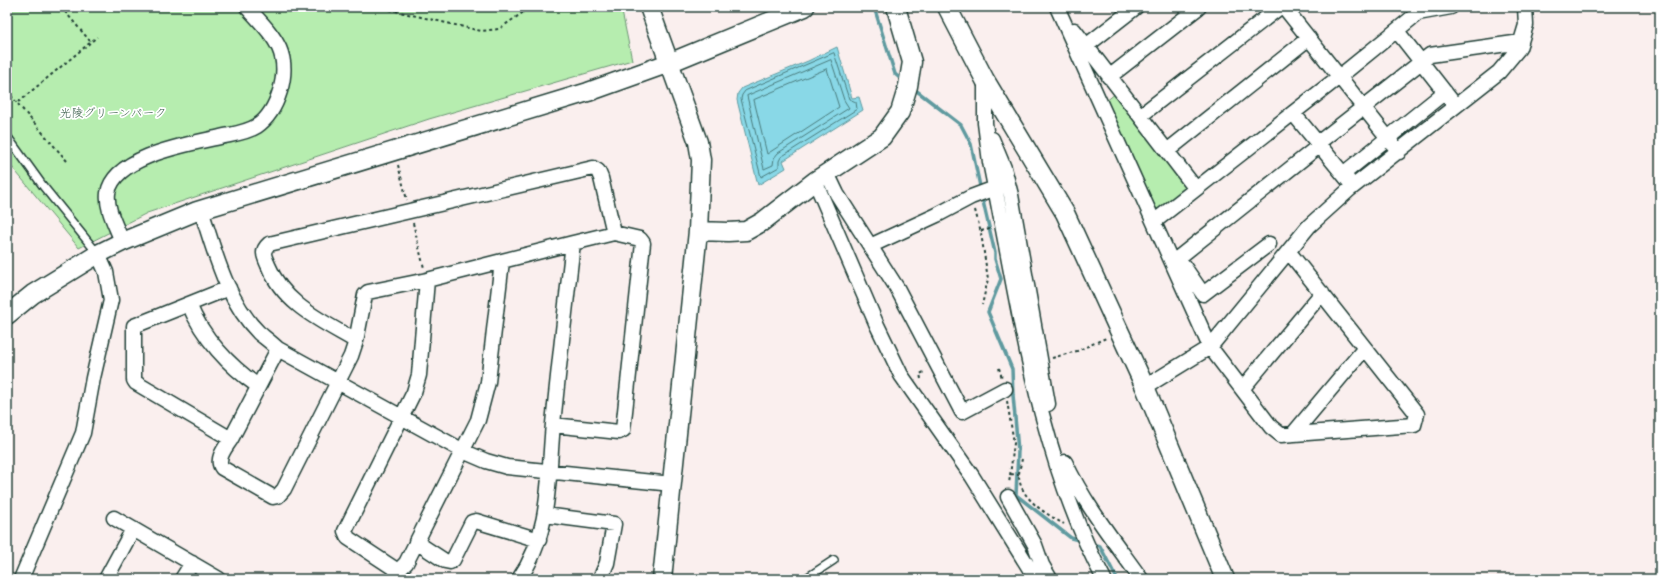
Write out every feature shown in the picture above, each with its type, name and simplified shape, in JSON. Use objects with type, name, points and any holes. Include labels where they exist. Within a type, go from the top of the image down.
[{"type":"street","points":[[122,242],[109,208],[108,193],[113,180],[125,168],[154,154],[243,133],[257,126],[274,107],[284,80],[285,63],[272,34],[247,7]]},
{"type":"street","points":[[649,7],[698,142],[701,173],[698,231],[662,579]]},
{"type":"street","points":[[7,315],[33,294],[98,254],[122,242],[201,210],[588,92],[669,63],[805,7]]},
{"type":"street","points":[[947,7],[985,80],[1065,213],[1145,387],[1225,579]]},
{"type":"street","points":[[1086,46],[1136,7]]},
{"type":"street","points":[[1109,77],[1199,7]]},
{"type":"street","points":[[1140,116],[1280,7]]},
{"type":"street","points":[[1284,7],[1399,152]]},
{"type":"street","points":[[1155,221],[1397,31],[1417,10],[1451,7]]},
{"type":"street","points":[[1145,387],[1210,347],[1309,226],[1353,187],[1499,72],[1519,48],[1526,25],[1525,7]]},
{"type":"street","points":[[1060,8],[1109,77],[1196,189]]},
{"type":"street","points":[[1060,8],[1155,221],[1175,260],[1210,347],[1271,427],[1281,435],[1414,424],[1417,414],[1289,252]]},
{"type":"street","points":[[698,231],[746,231],[762,222],[821,177],[882,137],[900,112],[908,86],[912,62],[897,11]]},
{"type":"street","points":[[1397,31],[1457,106]]},
{"type":"street","points":[[1167,151],[1309,38]]},
{"type":"street","points":[[1175,260],[1430,55],[1521,42]]},
{"type":"street","points":[[985,80],[985,123],[995,188],[1044,422],[1070,502],[1104,579]]},
{"type":"street","points":[[1343,174],[1445,92]]},
{"type":"street","points":[[1293,113],[1353,187]]},
{"type":"street","points":[[985,123],[1004,168],[1011,195],[1049,408],[1065,462],[1073,480],[1088,504],[1141,579]]},
{"type":"street","points":[[356,340],[300,308],[286,295],[272,276],[263,254],[265,248],[269,244],[593,168],[598,172],[601,178],[614,233]]},
{"type":"street","points":[[821,177],[837,194],[897,288],[962,412],[1005,389]]},
{"type":"street","points":[[821,177],[876,323],[902,375],[972,476],[1036,579]]},
{"type":"street","points":[[870,246],[937,215],[971,197],[995,188]]},
{"type":"street","points":[[201,210],[229,288],[246,317],[259,333],[278,349],[462,450],[486,461],[507,467],[672,484]]},
{"type":"street","points":[[278,349],[219,460],[219,465],[222,468],[273,496],[278,496],[284,489],[337,382],[356,340],[365,294],[368,292],[428,280],[614,233],[640,239],[642,243],[623,430],[620,432],[553,425]]},
{"type":"street","points":[[519,579],[528,566],[539,540],[545,515],[553,425],[573,243]]},
{"type":"street","points":[[1175,260],[1203,294],[1269,244]]},
{"type":"street","points":[[22,579],[83,433],[93,378],[112,300],[106,272],[98,254]]},
{"type":"street","points":[[428,280],[419,375],[414,392],[345,531],[348,538],[399,570],[406,563],[478,420],[488,382],[502,261]]},
{"type":"street","points":[[229,288],[134,326],[134,380],[141,387],[231,439]]},
{"type":"street","points":[[1242,389],[1322,293]]},
{"type":"street","points":[[189,304],[203,331],[219,351],[242,374],[258,386]]},
{"type":"street","points":[[1294,434],[1365,348]]},
{"type":"street","points":[[1008,497],[1035,545],[1042,565],[1050,579]]},
{"type":"street","points":[[545,515],[614,524],[607,563],[600,579]]},
{"type":"street","points":[[114,518],[219,579]]},
{"type":"street","points":[[416,542],[445,561],[450,562],[453,560],[472,522],[476,521],[539,540]]},
{"type":"street","points":[[106,579],[133,529]]},
{"type":"street","points":[[182,579],[192,563]]},
{"type":"lane","points":[[7,136],[43,186],[98,254]]},
{"type":"lane","points":[[805,579],[834,560]]},
{"type":"path","points":[[61,7],[90,42]]},
{"type":"path","points":[[378,7],[470,29],[490,31],[499,29],[531,7]]},
{"type":"path","points":[[17,103],[96,37]]},
{"type":"path","points":[[7,91],[67,161]]},
{"type":"path","points":[[401,173],[428,280]]},
{"type":"path","points":[[971,197],[981,233],[988,278],[982,305]]},
{"type":"path","points":[[1041,360],[1077,352],[1120,332]]},
{"type":"path","points":[[924,384],[920,374],[939,367]]},
{"type":"path","points":[[999,368],[1005,389],[1014,443],[1008,497]]},
{"type":"path","points":[[1022,459],[1019,474],[1024,492],[1035,504],[1084,534]]},
{"type":"path","points":[[1011,474],[1019,474]]},
{"type":"green space","name":"光陵グリーンパーク","points":[[7,7],[621,7],[632,60],[429,119],[147,213],[79,248],[7,161]]},
{"type":"green space","points":[[1116,93],[1187,187],[1157,210],[1105,102]]},
{"type":"water","points":[[837,47],[852,98],[859,97],[863,110],[783,161],[786,168],[758,185],[737,100],[738,93],[742,88],[808,61]]},
{"type":"waterway","points":[[874,7],[895,74],[903,81]]},
{"type":"waterway","points":[[913,88],[961,125],[971,144],[981,191]]},
{"type":"waterway","points":[[982,197],[995,253],[995,259],[1001,279],[988,312],[1012,369],[1018,451],[1016,495],[1071,538],[1082,541]]},
{"type":"waterway","points":[[1091,544],[1100,546],[1117,579]]}]
